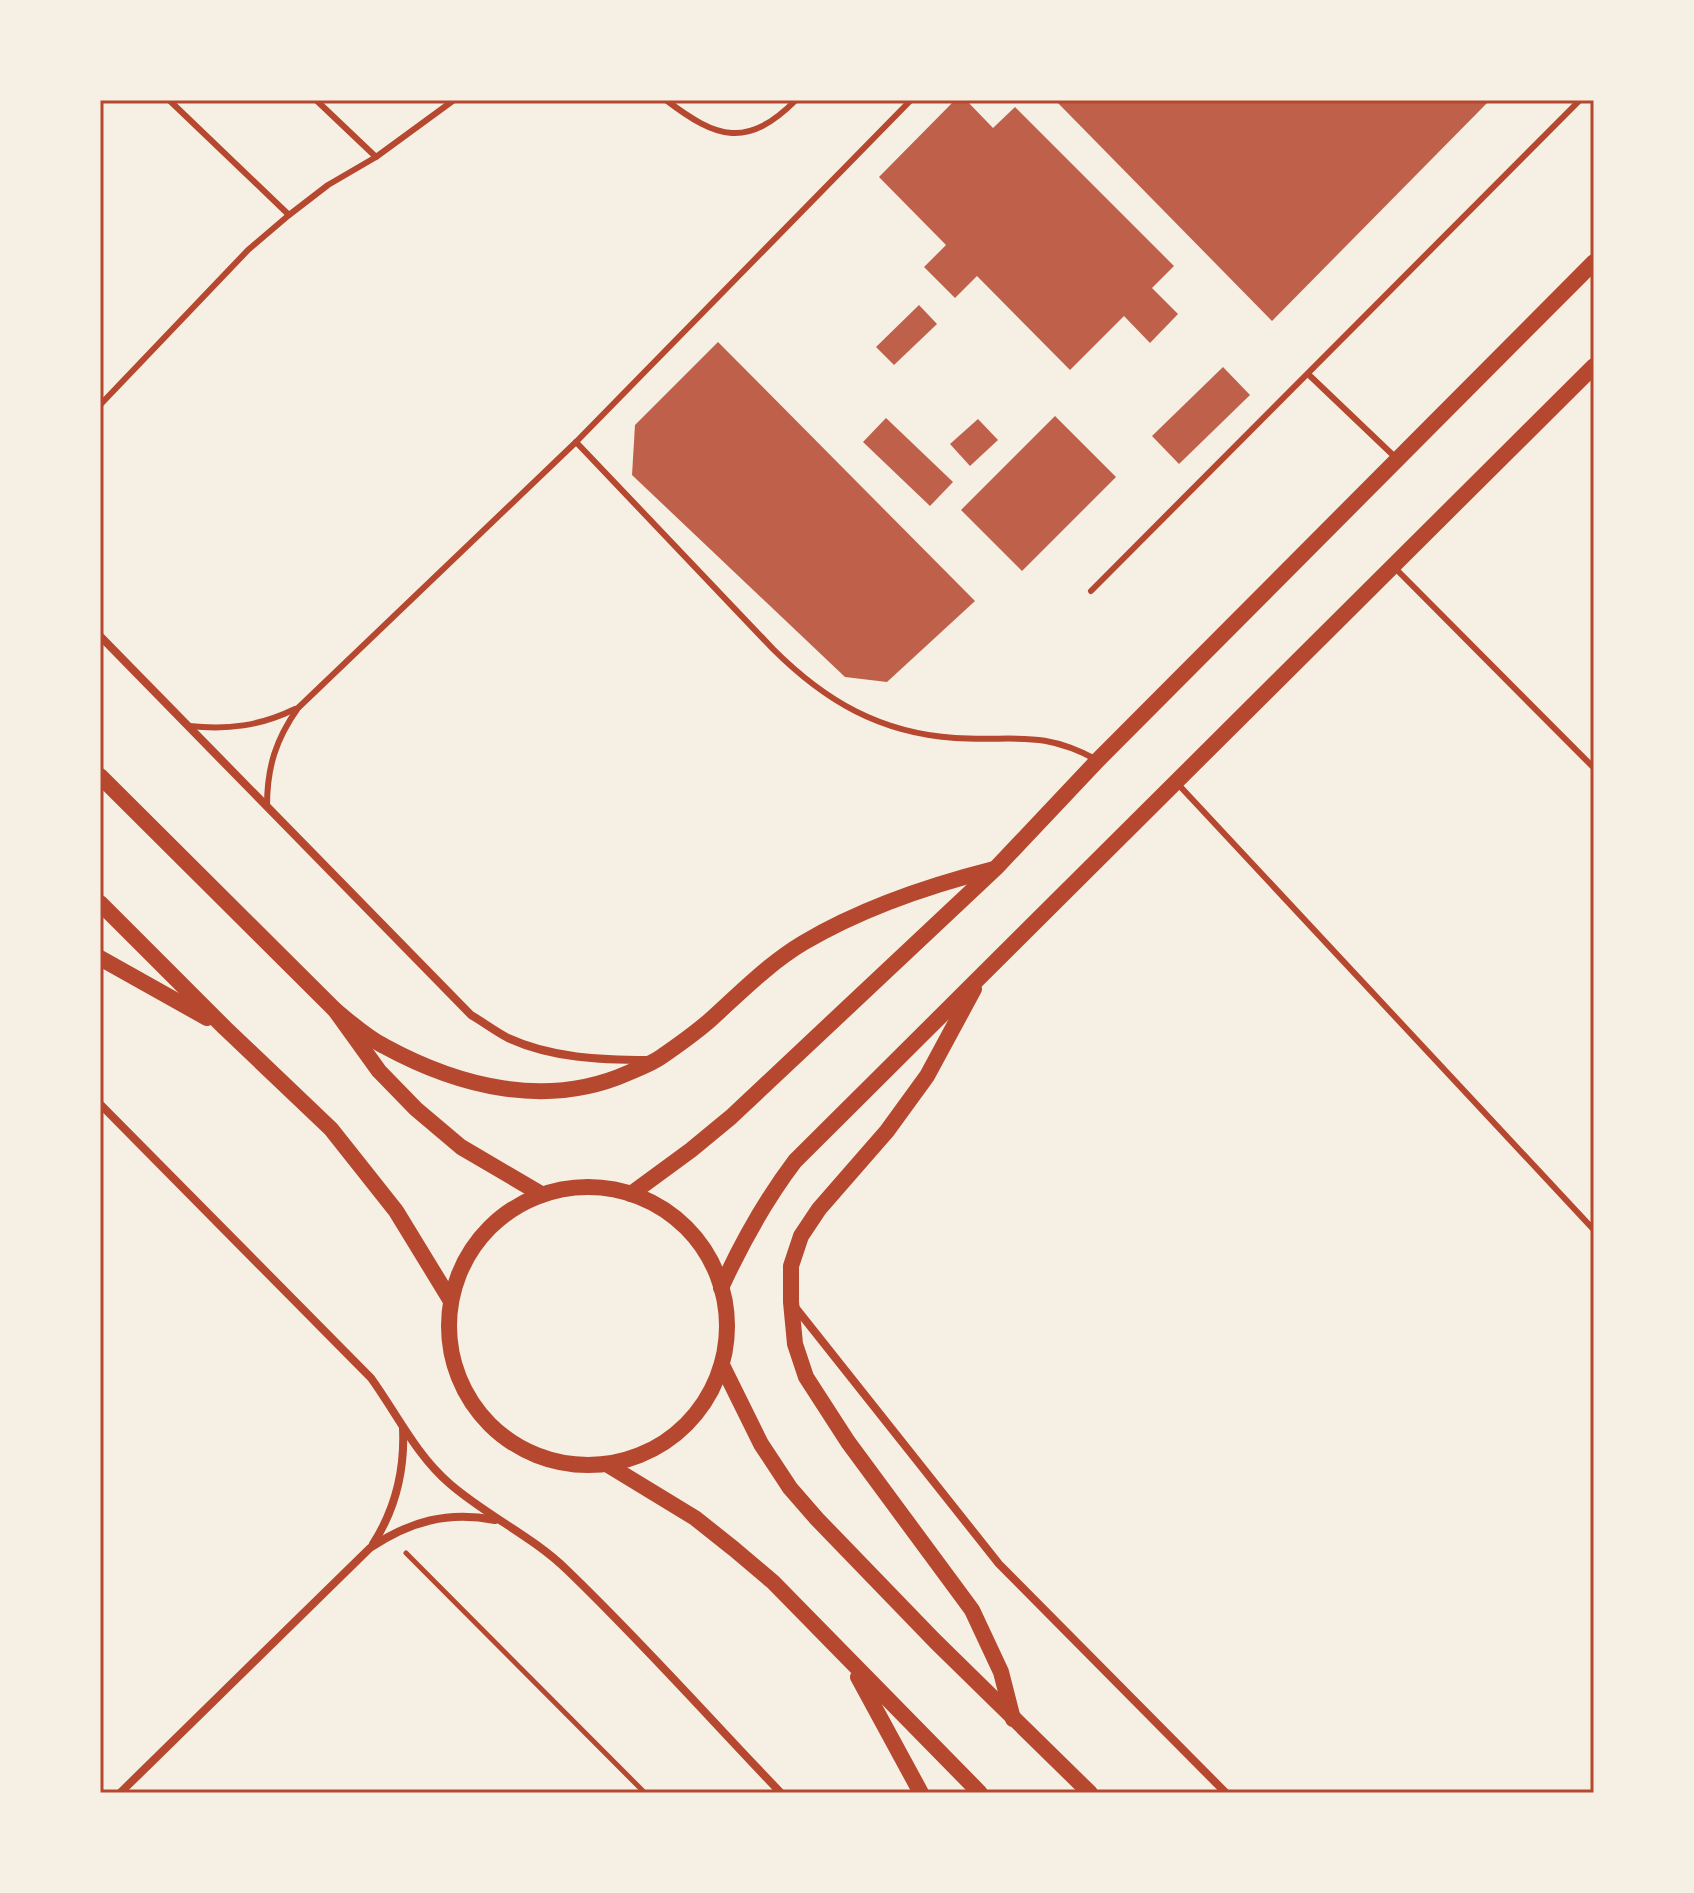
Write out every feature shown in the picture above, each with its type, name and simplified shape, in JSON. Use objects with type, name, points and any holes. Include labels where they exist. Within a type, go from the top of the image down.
[{"type":"main road","points":[[631,1194],[731,1117],[996,868],[1098,760],[1594,262]]},
{"type":"main road","points":[[721,1288],[741,1243],[766,1200],[795,1161],[1594,366]]},
{"type":"main road","points":[[100,776],[335,1010],[382,1045],[428,1066],[491,1087],[545,1093],[604,1083],[657,1060],[706,1024],[752,981],[801,944],[883,903],[996,868]]},
{"type":"main road","points":[[100,903],[313,1111],[365,1168],[404,1222],[451,1301]]},
{"type":"main road","points":[[100,958],[225,1028]]},
{"type":"main road","points":[[979,978],[927,1076],[887,1131],[819,1209],[801,1236],[791,1266],[791,1302],[795,1344],[806,1377],[848,1442],[972,1610],[1001,1672],[1013,1719]]},
{"type":"main road","points":[[335,1010],[379,1071],[416,1109],[461,1147],[541,1194]]},
{"type":"main road","points":[[585,1187],[631,1194],[662,1208],[688,1229],[708,1257],[721,1288],[726,1314],[722,1365],[705,1401],[679,1431],[647,1453],[608,1465],[565,1464],[523,1450],[488,1424],[462,1388],[449,1345],[451,1301],[462,1267],[481,1236],[508,1212],[541,1194],[585,1187]]},
{"type":"main road","points":[[722,1365],[761,1444],[790,1488],[1013,1719],[1090,1793]]},
{"type":"main road","points":[[608,1465],[695,1518],[773,1582],[980,1793]]},
{"type":"main road","points":[[850,1661],[921,1793]]},
{"type":"street","points":[[100,636],[471,1015],[508,1038],[545,1051],[602,1060],[657,1060]]},
{"type":"street","points":[[100,1104],[371,1378],[403,1428],[447,1482],[526,1536],[568,1570],[781,1793]]},
{"type":"street","points":[[791,1302],[999,1564],[1226,1793]]},
{"type":"street","points":[[370,1548],[382,1530],[397,1491],[404,1453],[403,1428]]},
{"type":"street","points":[[121,1793],[370,1548],[389,1535],[432,1518],[478,1516],[500,1521]]},
{"type":"lane","points":[[169,100],[289,215]]},
{"type":"lane","points":[[316,100],[376,157]]},
{"type":"lane","points":[[100,405],[248,250],[328,185],[376,157],[454,100]]},
{"type":"lane","points":[[666,100],[703,126],[734,133],[766,126],[796,100]]},
{"type":"lane","points":[[267,807],[269,764],[276,744],[298,708],[576,442],[911,100]]},
{"type":"lane","points":[[1091,591],[1580,100]]},
{"type":"lane","points":[[1308,374],[1396,459]]},
{"type":"lane","points":[[576,442],[773,649],[802,678],[837,703],[875,721],[915,733],[956,738],[1034,738],[1076,748],[1098,760]]},
{"type":"lane","points":[[1393,566],[1594,768]]},
{"type":"lane","points":[[188,726],[233,728],[277,717],[298,708]]},
{"type":"lane","points":[[1176,782],[1594,1230]]},
{"type":"path","points":[[389,1535],[645,1793]]},
{"type":"building","points":[[955,100],[966,100],[993,128],[1015,107],[1174,266],[1152,288],[1178,314],[1150,343],[1124,316],[1070,370],[977,276],[955,298],[924,267],[946,245],[879,177]]},
{"type":"building","points":[[1055,100],[1490,100],[1272,321]]},
{"type":"building","points":[[919,305],[937,324],[894,365],[876,347]]},
{"type":"building","points":[[718,342],[975,601],[887,682],[845,677],[632,475],[635,425]]},
{"type":"building","points":[[1223,367],[1250,395],[1179,464],[1152,436]]},
{"type":"building","points":[[1055,416],[1116,477],[1022,571],[961,510]]},
{"type":"building","points":[[886,418],[953,482],[930,506],[863,442]]},
{"type":"building","points":[[978,419],[998,440],[970,466],[950,444]]}]
